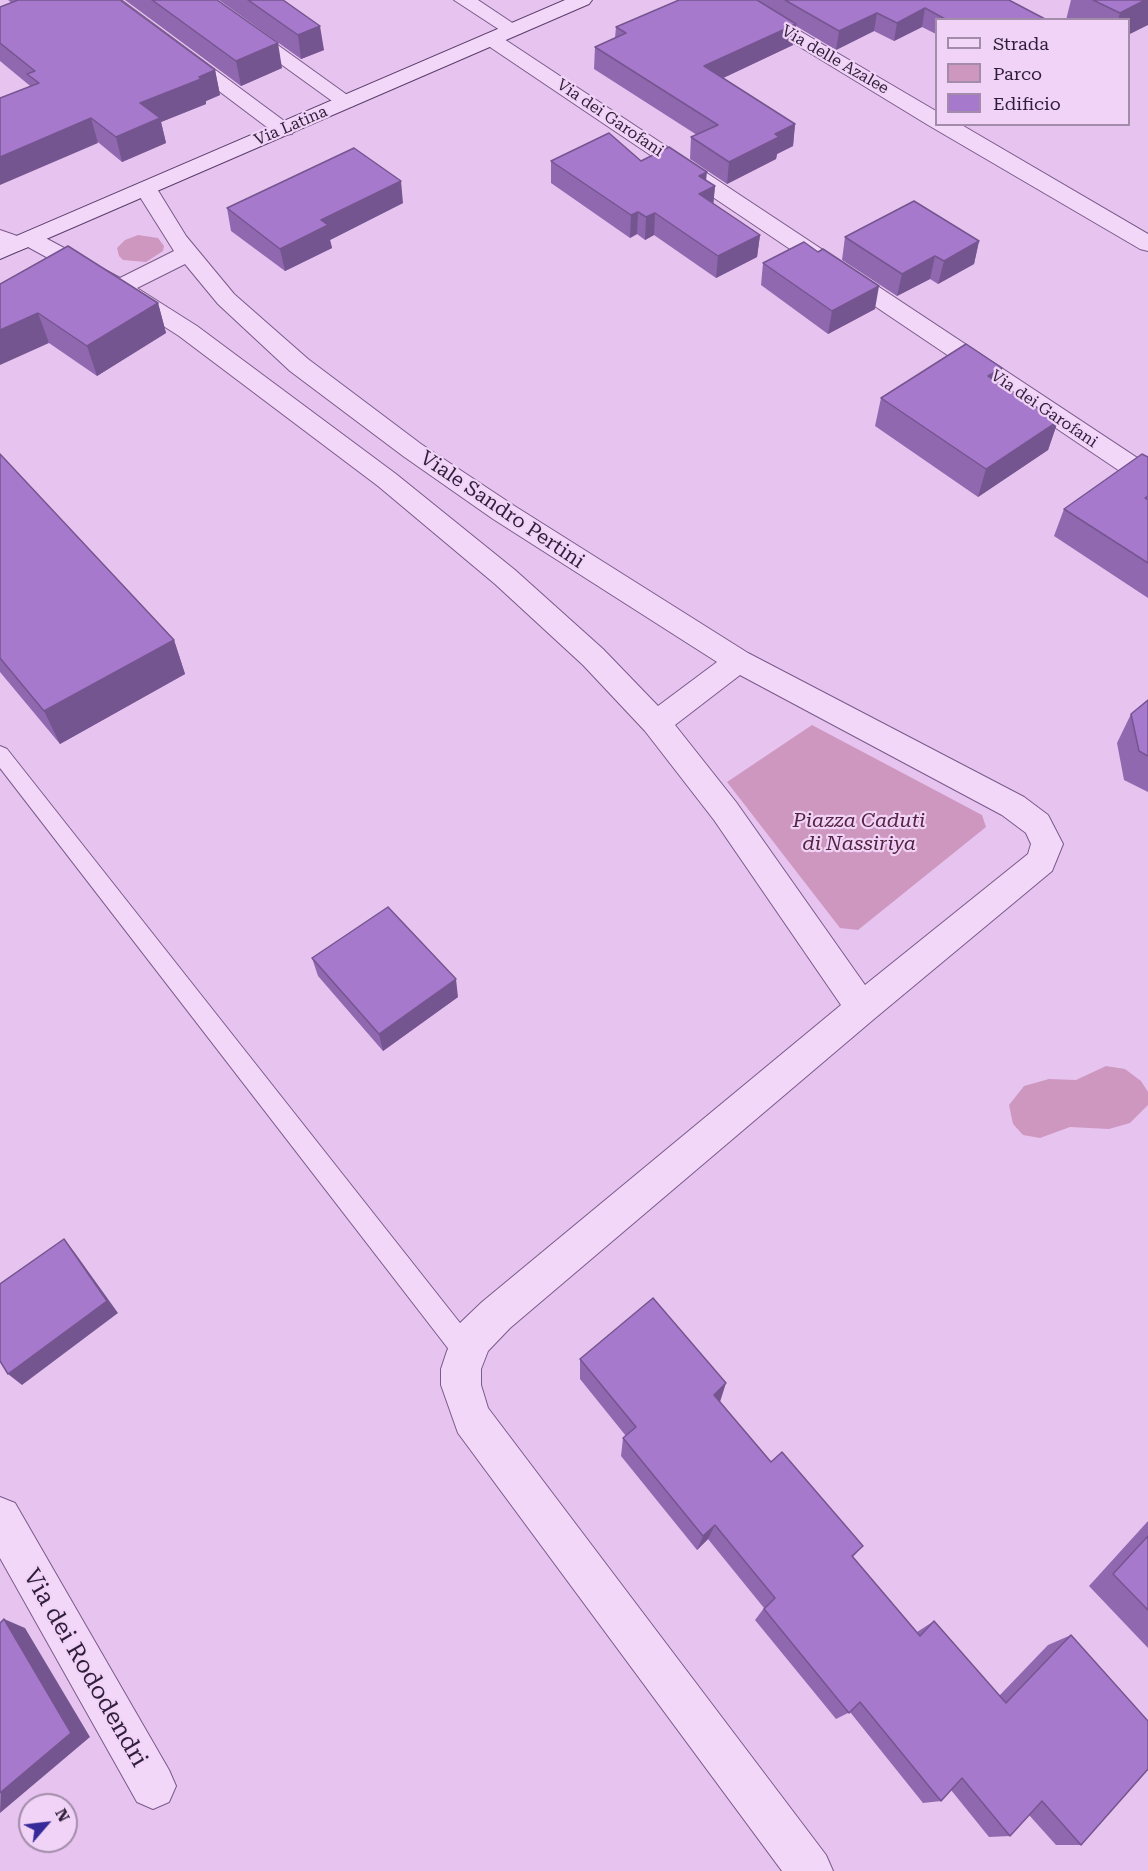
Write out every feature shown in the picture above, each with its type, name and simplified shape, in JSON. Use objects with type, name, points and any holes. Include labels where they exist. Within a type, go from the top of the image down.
[{"type":"street","points":[[108,0],[284,129]]},
{"type":"street","points":[[202,0],[346,102]]},
{"type":"street","name":"Via dei Garofani","points":[[464,0],[502,34],[1148,478]]},
{"type":"street","name":"Via Latina","points":[[12,243],[146,189],[582,0]]},
{"type":"street","name":"Via delle Azalee","points":[[733,0],[935,119]]},
{"type":"street","points":[[947,126],[1148,244]]},
{"type":"street","name":"Viale Sandro Pertini","points":[[146,189],[188,253],[226,299],[275,345],[330,389],[465,487],[738,661]]},
{"type":"street","name":"Viale Sandro Pertini","points":[[12,243],[120,288],[188,331],[234,365],[387,480],[484,559],[599,663],[656,723]]},
{"type":"street","points":[[120,288],[188,253]]},
{"type":"street","points":[[234,365],[275,345]]},
{"type":"street","points":[[810,1871],[472,1419],[461,1385],[461,1369],[466,1351],[474,1337],[496,1315],[862,1008],[1034,869],[1044,855],[1047,844],[1044,835],[1037,824],[1013,806],[738,661],[656,723],[725,811],[862,1008]]},
{"type":"street","name":"Via dei Rododendri","points":[[0,1518],[153,1786]]},
{"type":"lane","points":[[0,754],[466,1351]]},
{"type":"green space","points":[[138,235],[158,238],[164,246],[163,251],[146,262],[123,260],[117,248],[125,240]]},
{"type":"green space","name":"Piazza Caduti di Nassiriya","points":[[812,725],[982,815],[986,827],[858,930],[840,928],[727,782]]},
{"type":"green space","points":[[1106,1066],[1125,1069],[1141,1081],[1148,1092],[1148,1105],[1130,1123],[1109,1129],[1070,1127],[1040,1138],[1023,1135],[1013,1124],[1009,1105],[1024,1086],[1049,1079],[1076,1080]]},
{"type":"building","points":[[18,0],[120,0],[215,70],[199,77],[201,79],[140,103],[160,118],[116,137],[91,118],[0,157],[0,98],[39,83],[27,74],[35,71],[0,43],[0,7]]},
{"type":"building","points":[[152,0],[217,0],[278,43],[236,61]]},
{"type":"building","points":[[248,0],[283,0],[320,26],[298,35]]},
{"type":"building","points":[[679,0],[757,0],[796,24],[704,66],[795,124],[775,134],[779,137],[729,162],[691,137],[718,125],[595,47],[626,33],[616,27]]},
{"type":"building","points":[[785,0],[1009,0],[1043,18],[943,18],[925,8],[897,23],[877,13],[839,31]]},
{"type":"building","points":[[1093,0],[1145,0],[1120,13]]},
{"type":"building","points":[[609,133],[641,161],[669,147],[707,172],[699,176],[715,186],[699,194],[760,235],[718,256],[655,213],[646,217],[638,212],[631,215],[551,161]]},
{"type":"building","points":[[354,148],[401,181],[321,220],[328,225],[280,249],[227,208]]},
{"type":"building","points":[[914,201],[979,241],[944,261],[935,256],[902,274],[845,237]]},
{"type":"building","points":[[804,242],[818,252],[823,249],[879,286],[832,311],[763,263]]},
{"type":"building","points":[[68,246],[158,303],[87,346],[38,313],[0,330],[0,284]]},
{"type":"building","points":[[966,344],[1002,368],[988,376],[1058,421],[986,469],[881,398]]},
{"type":"building","points":[[0,454],[174,640],[44,711],[0,658]]},
{"type":"building","points":[[1142,454],[1148,457],[1148,496],[1145,498],[1148,500],[1148,563],[1064,509]]},
{"type":"building","points":[[1148,700],[1148,756],[1139,751],[1131,714]]},
{"type":"building","points":[[388,907],[456,979],[379,1034],[312,958]]},
{"type":"building","points":[[64,1239],[107,1301],[8,1374],[0,1361],[0,1284]]},
{"type":"building","points":[[653,1298],[726,1383],[714,1395],[771,1462],[782,1452],[863,1546],[852,1556],[920,1636],[934,1621],[1006,1703],[1071,1635],[1148,1721],[1148,1769],[1081,1845],[1042,1801],[1010,1836],[962,1778],[941,1801],[860,1702],[849,1713],[764,1609],[775,1598],[715,1525],[703,1536],[623,1438],[636,1427],[580,1359]]},
{"type":"building","points":[[1148,1536],[1148,1610],[1113,1574]]},
{"type":"building","points":[[4,1619],[71,1733],[0,1793],[0,1623]]}]
